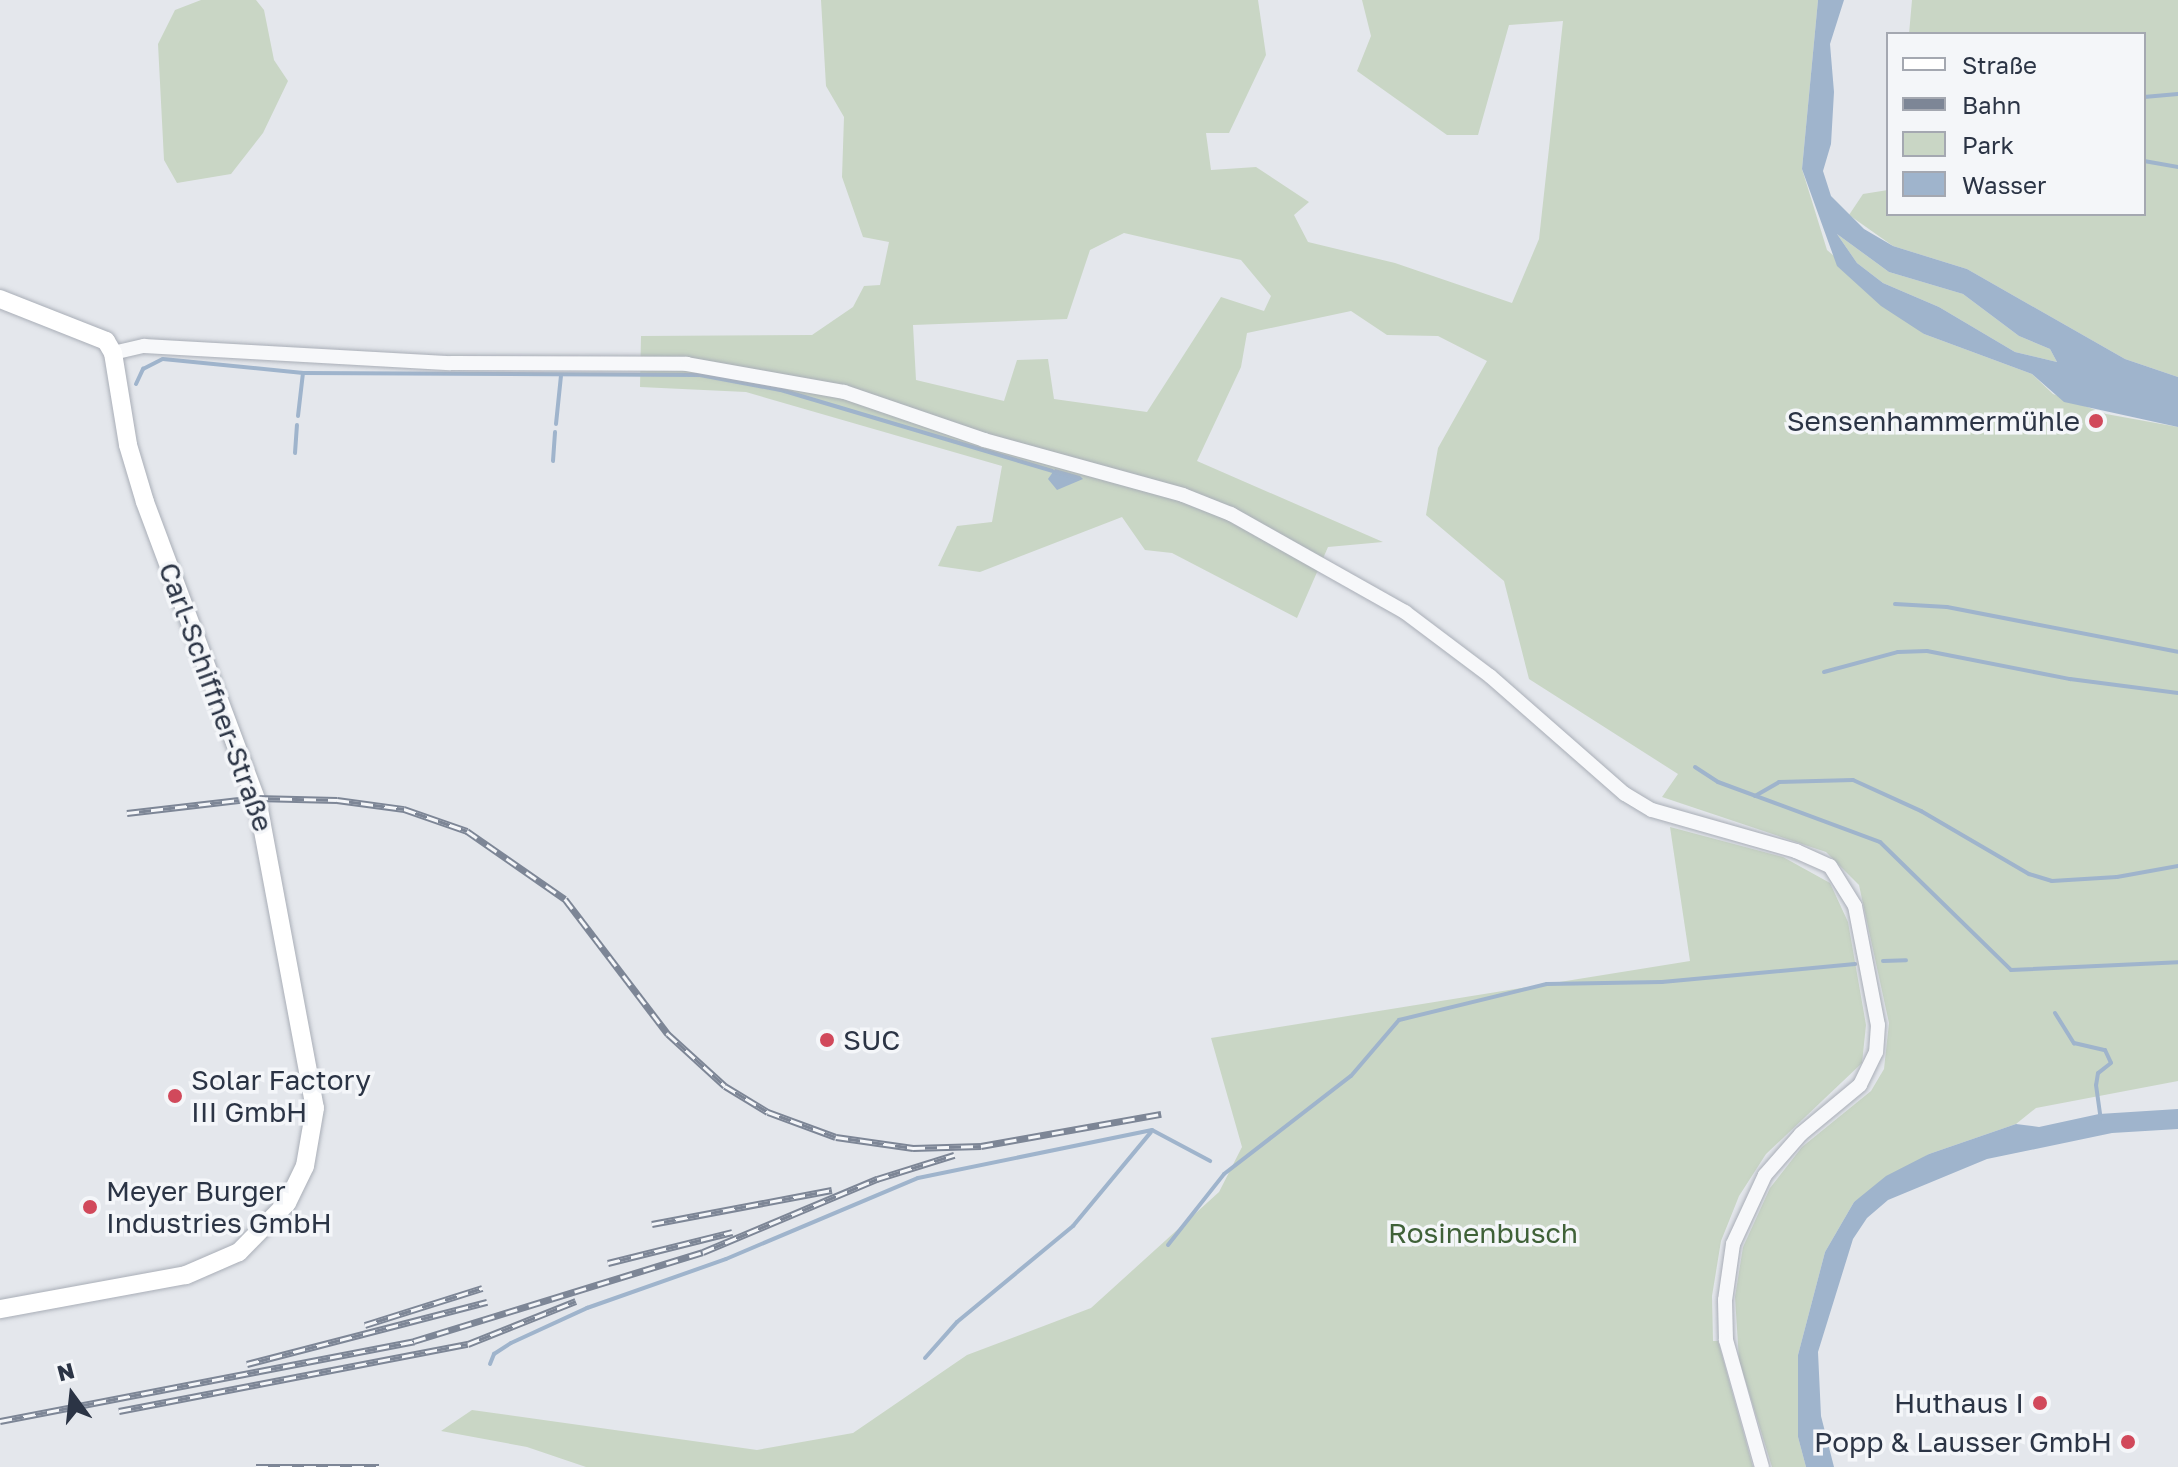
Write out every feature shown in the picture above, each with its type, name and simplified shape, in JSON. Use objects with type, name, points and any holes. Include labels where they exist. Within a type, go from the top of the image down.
[{"type":"main road","points":[[0,299],[106,341],[113,353]]},
{"type":"main road","name":"Carl-Schiffner-Straße","points":[[0,1309],[186,1275],[239,1252],[287,1203],[305,1166],[313,1131],[310,1064],[265,830],[145,502],[128,445],[113,353]]},
{"type":"street","points":[[113,353],[144,346],[451,363],[687,364],[844,392],[984,440],[1183,495],[1231,514],[1405,612],[1490,676],[1625,794],[1652,810],[1796,851],[1830,866],[1855,906],[1878,1025],[1876,1052],[1860,1085],[1801,1134],[1765,1175],[1733,1244],[1725,1300],[1726,1340],[1762,1467]]},
{"type":"green space","points":[[201,0],[256,0],[264,10],[274,60],[288,81],[263,133],[231,174],[177,183],[164,160],[158,44],[175,10]]},
{"type":"green space","points":[[821,0],[1258,0],[1266,55],[1229,133],[1206,133],[1211,170],[1256,167],[1309,202],[1294,215],[1308,242],[1395,263],[1512,303],[1539,239],[1563,21],[1509,25],[1478,135],[1447,135],[1357,71],[1371,36],[1362,0],[1818,0],[1802,169],[1827,250],[1924,334],[2032,374],[2053,394],[2106,414],[2178,427],[2178,1081],[2036,1108],[2016,1124],[1929,1154],[1854,1202],[1825,1252],[1798,1355],[1798,1437],[1806,1467],[1772,1467],[1739,1360],[1735,1297],[1743,1247],[1770,1188],[1802,1147],[1871,1091],[1884,1069],[1889,1023],[1859,885],[1826,852],[1662,797],[1678,774],[1529,679],[1504,581],[1426,515],[1438,448],[1487,361],[1438,336],[1387,335],[1351,311],[1247,333],[1241,367],[1197,461],[1383,542],[1328,547],[1297,618],[1172,553],[1145,550],[1122,517],[980,572],[938,566],[957,526],[992,522],[1002,466],[746,392],[640,387],[641,336],[812,335],[853,307],[864,286],[880,285],[889,242],[863,237],[842,177],[844,117],[826,86]],"holes":[[[1124,233],[1241,260],[1271,296],[1264,311],[1221,297],[1147,412],[1054,399],[1048,359],[1017,360],[1004,401],[916,380],[913,325],[1067,319],[1090,250]]]},
{"type":"green space","points":[[1912,0],[2178,0],[2178,377],[2125,359],[1967,269],[1893,246],[1849,215],[1863,194],[1886,190],[1886,216],[2146,216],[2146,32],[1909,32]]},
{"type":"green space","points":[[1837,234],[1889,272],[1963,294],[2019,336],[2050,349],[2057,362],[2015,352],[1939,307],[1883,283],[1857,263]]},
{"type":"green space","name":"Rosinenbusch","points":[[1670,827],[1783,857],[1830,883],[1848,922],[1866,1025],[1862,1063],[1766,1154],[1739,1196],[1721,1241],[1712,1296],[1713,1341],[1718,1341],[1753,1467],[586,1467],[527,1447],[441,1431],[472,1410],[757,1450],[853,1433],[967,1355],[1091,1308],[1219,1192],[1242,1147],[1211,1038],[1690,961]]},
{"type":"water","points":[[1818,0],[1844,0],[1830,44],[1834,92],[1831,144],[1823,171],[1831,196],[1864,229],[1893,246],[1967,269],[2125,359],[2178,377],[2178,427],[2064,402],[2032,374],[1924,334],[1881,306],[1837,266],[1802,169]],"holes":[[[1837,234],[1889,272],[1963,294],[2019,336],[2050,349],[2057,362],[2015,352],[1939,307],[1883,283],[1857,263]]]},
{"type":"water","points":[[1055,469],[1083,479],[1057,490],[1048,479]]},
{"type":"water","points":[[2178,1109],[2178,1129],[2112,1133],[1987,1159],[1888,1200],[1867,1218],[1853,1239],[1818,1352],[1821,1416],[1834,1467],[1806,1467],[1798,1437],[1798,1355],[1825,1252],[1854,1202],[1886,1176],[1929,1154],[2016,1124],[2039,1127],[2099,1114]]},
{"type":"waterway","points":[[2146,97],[2178,94]]},
{"type":"waterway","points":[[2146,161],[2178,167]]},
{"type":"waterway","points":[[136,384],[143,369],[163,359],[303,373],[700,375],[781,390],[1052,471]]},
{"type":"waterway","points":[[298,416],[303,373]]},
{"type":"waterway","points":[[556,424],[561,376]]},
{"type":"waterway","points":[[295,453],[297,425]]},
{"type":"waterway","points":[[553,461],[555,432]]},
{"type":"waterway","points":[[1895,604],[1947,607],[2178,652]]},
{"type":"waterway","points":[[1824,672],[1898,652],[1927,651],[2070,679],[2178,693]]},
{"type":"waterway","points":[[1695,767],[1718,782],[1880,842],[2011,970],[2178,962]]},
{"type":"waterway","points":[[1755,796],[1779,782],[1853,780],[1921,811],[2029,874],[2052,881],[2117,877],[2178,866]]},
{"type":"waterway","points":[[1883,961],[1906,960]]},
{"type":"waterway","points":[[1168,1245],[1224,1174],[1351,1076],[1399,1020],[1547,984],[1662,982],[1855,964]]},
{"type":"waterway","points":[[2055,1013],[2074,1043],[2105,1050],[2111,1063],[2098,1073],[2096,1085],[2101,1119]]},
{"type":"waterway","points":[[490,1364],[494,1354],[511,1343],[587,1308],[726,1259],[918,1178],[1152,1130],[1210,1161]]},
{"type":"waterway","points":[[925,1358],[957,1322],[1073,1226],[1151,1132]]},
{"type":"railway","points":[[127,813],[256,798],[337,800],[404,809],[467,831],[565,899],[668,1034],[725,1086],[768,1112],[836,1137],[913,1148],[981,1146],[1161,1114]]},
{"type":"railway","points":[[0,1421],[414,1341],[703,1252],[877,1179],[954,1155]]},
{"type":"railway","points":[[652,1224],[832,1190]]},
{"type":"railway","points":[[608,1263],[732,1232]]},
{"type":"railway","points":[[365,1325],[482,1288]]},
{"type":"railway","points":[[119,1411],[468,1344],[576,1301]]},
{"type":"railway","points":[[247,1364],[487,1302]]},
{"type":"railway","points":[[256,1467],[379,1467]]},
{"type":"place","name":"Sensenhammermühle","points":[[2096,421]]},
{"type":"place","name":"SUC","points":[[827,1040]]},
{"type":"place","name":"Solar Factory III GmbH","points":[[175,1096]]},
{"type":"place","name":"Meyer Burger Industries GmbH","points":[[90,1207]]},
{"type":"place","name":"Huthaus I","points":[[2040,1403]]},
{"type":"place","name":"Popp & Lausser GmbH","points":[[2128,1442]]}]
